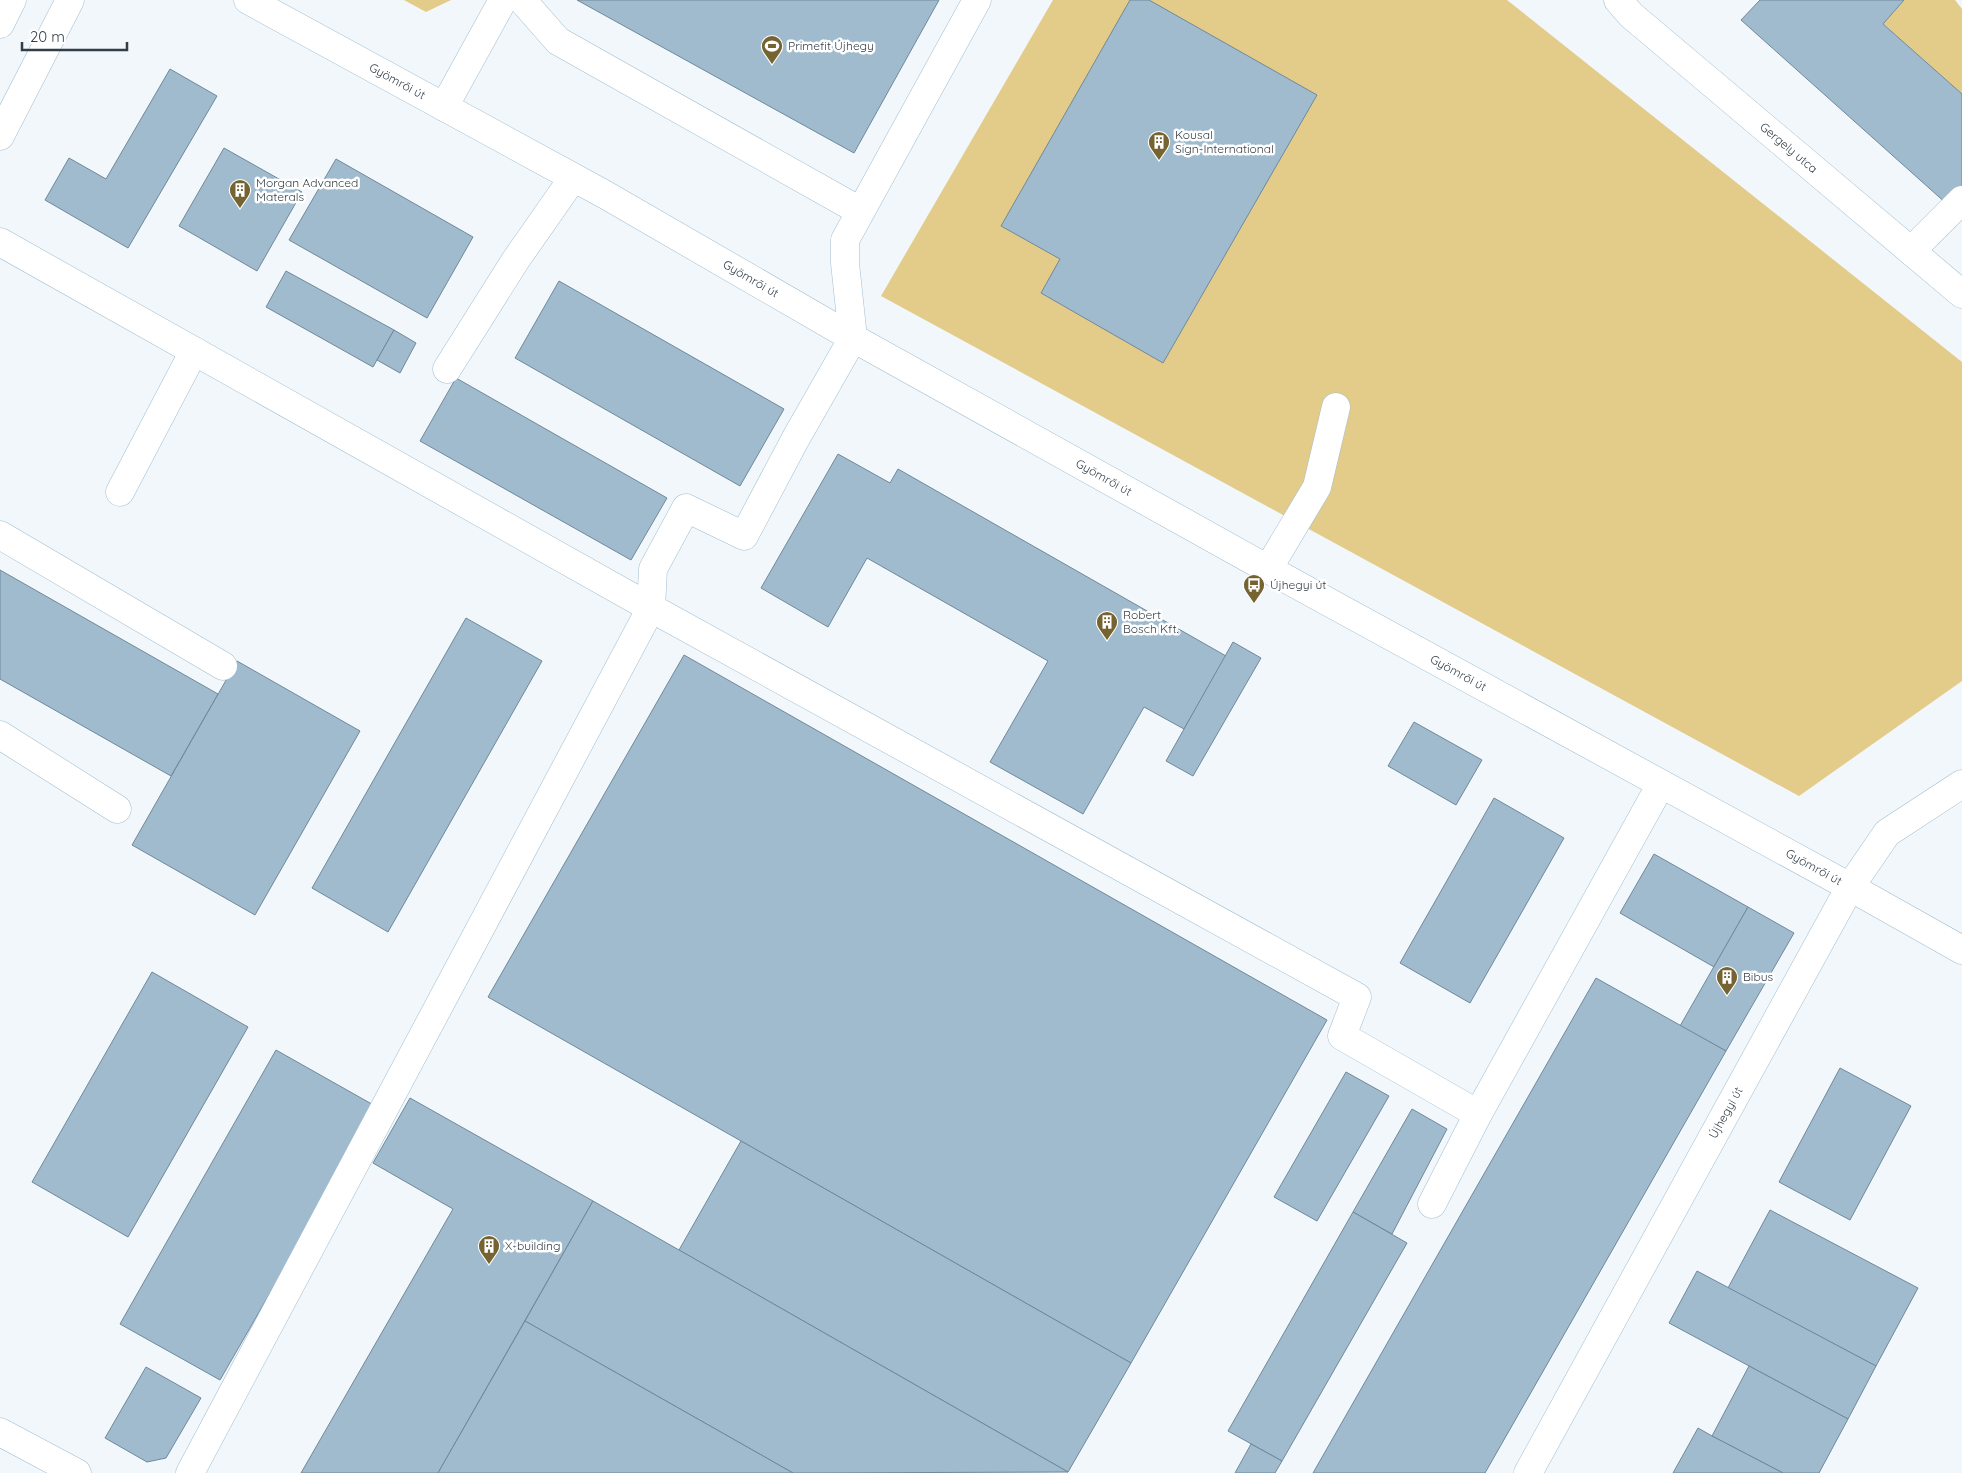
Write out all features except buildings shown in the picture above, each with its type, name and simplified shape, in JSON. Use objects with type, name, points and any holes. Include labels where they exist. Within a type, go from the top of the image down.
[{"type":"street","points":[[0,24],[12,0]]},
{"type":"street","points":[[0,136],[70,0]]},
{"type":"street","name":"Gyömrői út","points":[[248,0],[604,194],[853,338],[1268,569],[1962,950]]},
{"type":"street","points":[[444,107],[504,0]]},
{"type":"street","points":[[522,0],[558,41],[860,211]]},
{"type":"street","points":[[190,1473],[651,608],[653,568],[686,508],[744,536],[796,438],[853,338],[845,240],[977,0]]},
{"type":"street","name":"Gergely utca","points":[[1618,0],[1631,15],[1962,294]]},
{"type":"street","points":[[447,369],[515,261],[573,178]]},
{"type":"street","points":[[1910,251],[1962,200]]},
{"type":"street","points":[[0,242],[651,608],[1357,997],[1342,1036],[1478,1114]]},
{"type":"street","points":[[120,492],[194,351]]},
{"type":"street","points":[[1268,569],[1317,487],[1336,407]]},
{"type":"street","points":[[0,535],[223,666]]},
{"type":"street","points":[[0,736],[117,809]]},
{"type":"street","points":[[1432,1204],[1478,1114],[1662,784]]},
{"type":"street","name":"Újhegyi út","points":[[1528,1473],[1850,887],[1888,833],[1962,784]]},
{"type":"street","points":[[0,1432],[77,1473]]},
{"type":"shaded area","points":[[404,0],[451,0],[426,12]]},
{"type":"shaded area","points":[[1053,0],[1507,0],[1962,362],[1962,681],[1799,796],[881,296]]},
{"type":"shaded area","points":[[1904,0],[1955,0],[1962,9],[1962,94],[1883,24]]},
{"type":"place","name":"Primefit Újhegy","points":[[772,65]]},
{"type":"place","name":"Kousal Sign-International","points":[[1159,161]]},
{"type":"place","name":"Morgan Advanced Materals","points":[[240,209]]},
{"type":"place","name":"Újhegyi út","points":[[1254,604]]},
{"type":"place","name":"Robert Bosch Kft.","points":[[1107,641]]},
{"type":"place","name":"Bibus","points":[[1727,996]]},
{"type":"place","name":"X-building","points":[[489,1265]]}]
